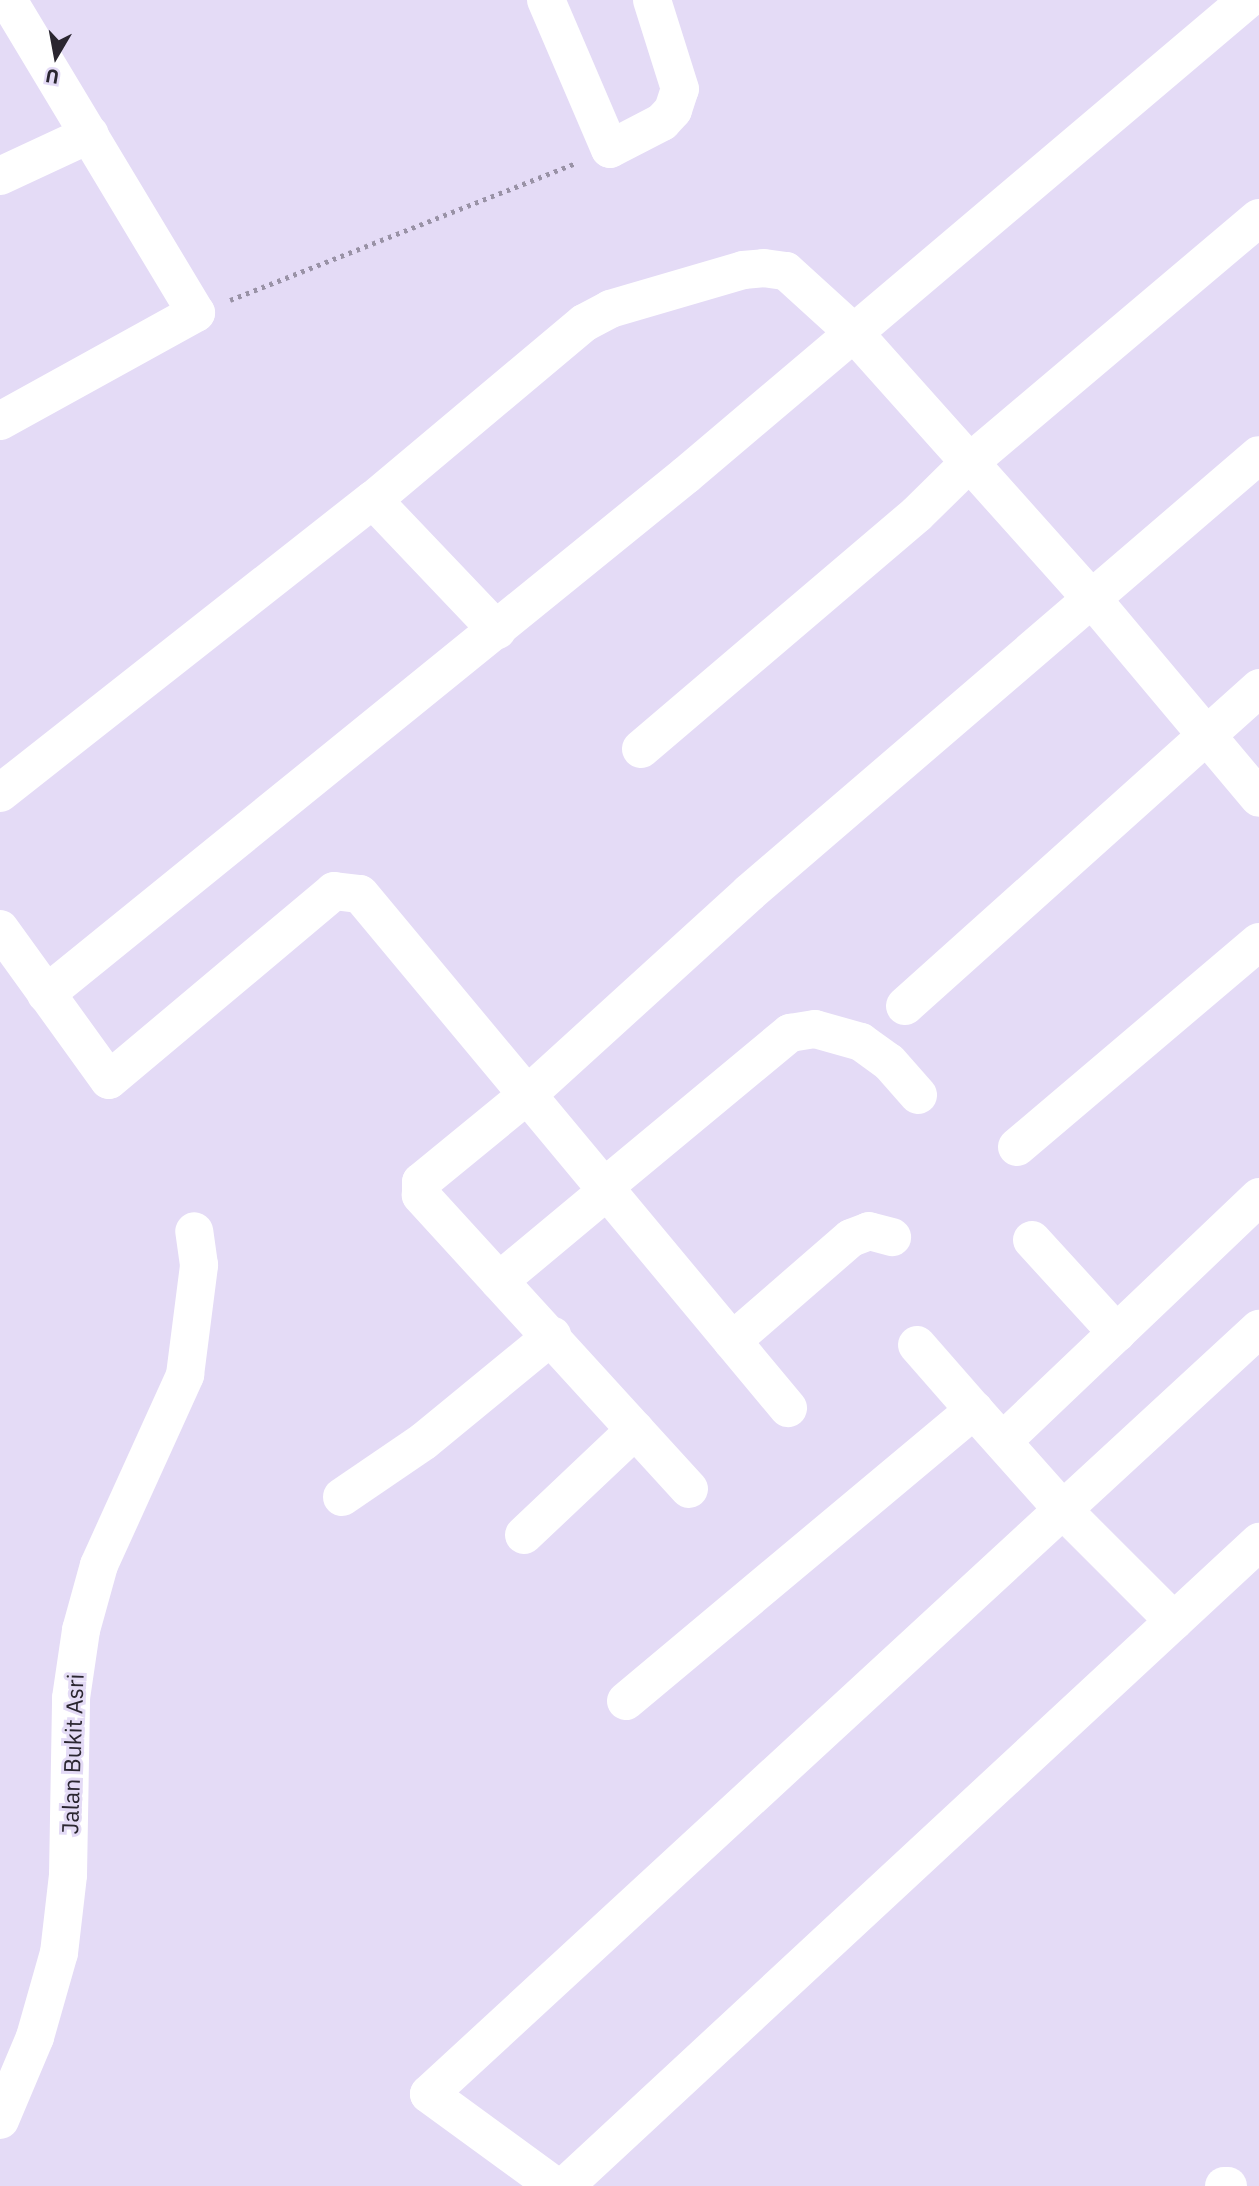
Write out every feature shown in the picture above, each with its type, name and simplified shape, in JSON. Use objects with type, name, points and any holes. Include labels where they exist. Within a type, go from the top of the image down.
[{"type":"street","points":[[0,421],[196,313],[8,0]]},
{"type":"street","points":[[546,0],[610,149],[662,122],[673,110],[680,89],[652,0]]},
{"type":"street","points":[[46,994],[497,630],[1247,0]]},
{"type":"street","points":[[0,176],[90,134]]},
{"type":"street","points":[[641,749],[917,513],[970,462],[1259,218]]},
{"type":"street","points":[[0,793],[373,500],[584,323],[610,309],[764,268],[786,271],[853,332],[1093,600],[1203,735],[1259,798]]},
{"type":"street","points":[[689,1489],[421,1195],[419,1186],[525,1097],[749,893],[1259,455]]},
{"type":"street","points":[[373,500],[497,630]]},
{"type":"street","points":[[905,1006],[1203,735],[1259,688]]},
{"type":"street","points":[[0,929],[109,1080],[334,891],[344,890],[365,897],[525,1097],[788,1408]]},
{"type":"street","points":[[1017,1147],[1259,942]]},
{"type":"street","points":[[499,1281],[790,1033],[815,1029],[861,1042],[888,1062],[918,1095]]},
{"type":"street","points":[[1005,1440],[1259,1197]]},
{"type":"street","name":"Jalan Bukit Asri","points":[[0,2120],[35,2037],[59,1953],[68,1875],[71,1699],[81,1630],[99,1565],[185,1375],[200,1265],[194,1231]]},
{"type":"street","points":[[732,1341],[850,1238],[869,1231],[892,1237]]},
{"type":"street","points":[[1032,1240],[1117,1333]]},
{"type":"street","points":[[555,2186],[429,2094],[1259,1329]]},
{"type":"street","points":[[342,1497],[424,1441],[552,1336]]},
{"type":"street","points":[[917,1345],[974,1410],[1005,1440],[1063,1510],[1174,1621]]},
{"type":"street","points":[[626,1701],[974,1410]]},
{"type":"street","points":[[524,1535],[635,1430]]},
{"type":"street","points":[[565,2186],[1259,1542]]},
{"type":"path","points":[[196,313],[610,149]]}]
